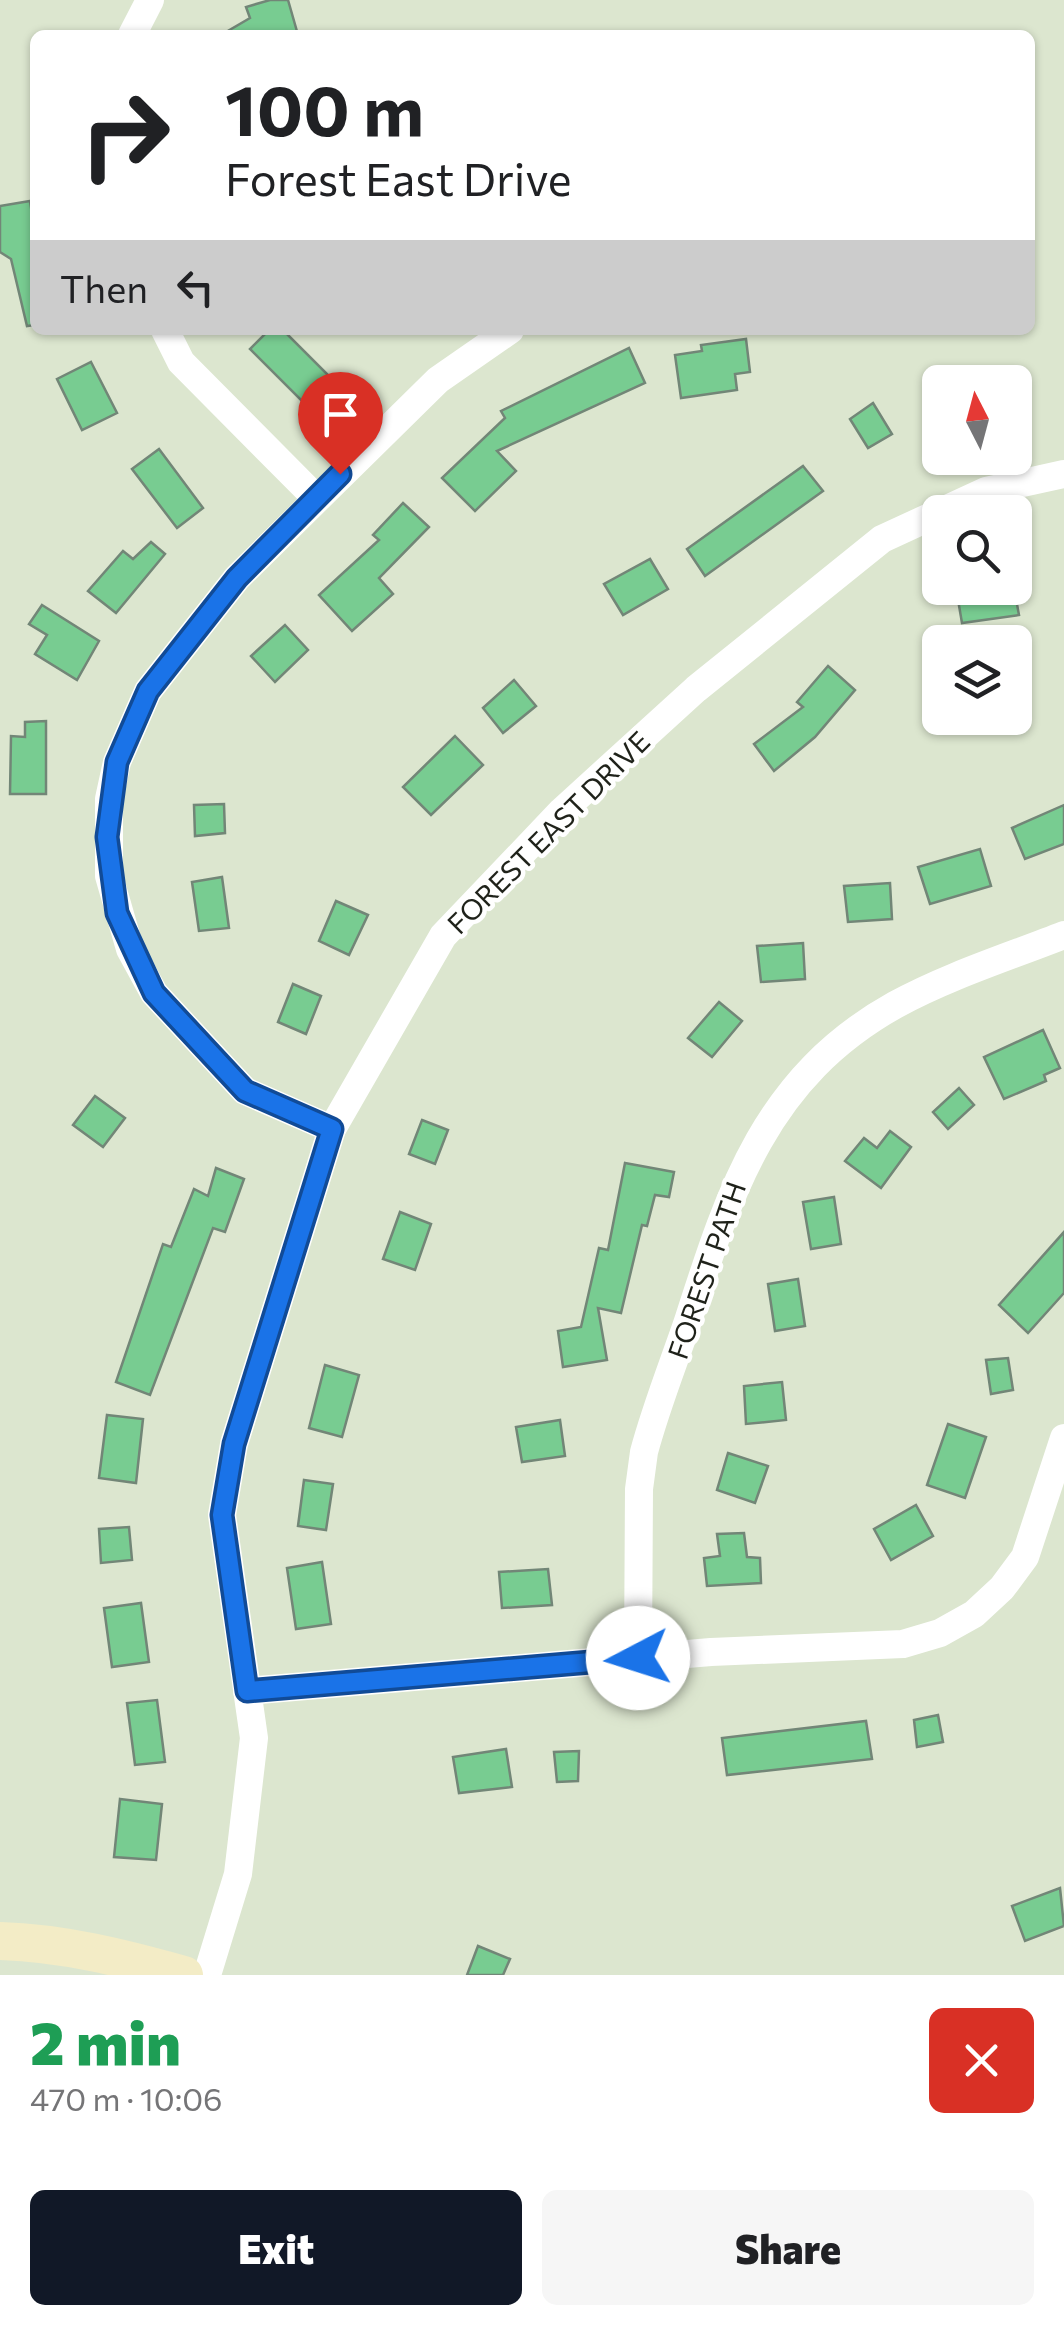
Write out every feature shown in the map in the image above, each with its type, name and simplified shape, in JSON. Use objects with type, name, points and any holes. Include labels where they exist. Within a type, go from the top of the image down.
[{"type":"main road","points":[[0,1941],[40,1942],[114,1955],[184,1975]]},
{"type":"street","points":[[135,30],[150,0]]},
{"type":"street","points":[[168,335],[182,362],[315,498]]},
{"type":"street","points":[[332,1129],[245,1091],[154,993],[117,913],[107,837],[117,762],[148,691],[237,578],[438,380],[503,335]]},
{"type":"street","name":"FOREST EAST DRIVE","points":[[208,1975],[238,1874],[254,1738],[222,1515],[234,1444],[332,1129],[442,936],[562,811],[696,689],[882,539],[986,491],[1064,474]]},
{"type":"street","name":"FOREST PATH","points":[[638,1658],[638,1490],[644,1452],[728,1196],[757,1138],[804,1076],[862,1026],[928,989],[1064,935]]},
{"type":"street","points":[[247,1691],[638,1658],[902,1644],[940,1632],[974,1614],[1002,1588],[1025,1557],[1064,1438]]},
{"type":"building","points":[[288,0],[297,30],[230,30],[250,18],[246,7]]},
{"type":"building","points":[[30,201],[30,326],[11,259],[0,252],[0,206]]},
{"type":"building","points":[[264,335],[288,335],[329,376],[303,402],[250,349]]},
{"type":"building","points":[[746,339],[750,372],[735,374],[737,390],[681,398],[675,355],[702,351],[701,345]]},
{"type":"building","points":[[629,348],[645,383],[497,451],[516,471],[475,511],[442,478],[505,418],[501,411]]},
{"type":"building","points":[[91,362],[117,413],[82,430],[57,379]]},
{"type":"building","points":[[873,403],[892,434],[868,448],[850,419]]},
{"type":"building","points":[[159,449],[203,508],[177,528],[132,469]]},
{"type":"building","points":[[803,466],[823,491],[705,576],[687,549]]},
{"type":"building","points":[[403,503],[429,527],[379,578],[393,594],[352,631],[319,595],[379,540],[373,535]]},
{"type":"building","points":[[151,542],[165,554],[116,613],[88,591],[123,551],[133,559]]},
{"type":"building","points":[[650,559],[668,589],[623,615],[604,584]]},
{"type":"building","points":[[42,605],[99,641],[77,680],[35,654],[47,635],[29,624]]},
{"type":"building","points":[[959,605],[1017,605],[1019,615],[962,623]]},
{"type":"building","points":[[285,625],[308,650],[275,682],[251,656]]},
{"type":"building","points":[[828,666],[855,690],[815,737],[774,771],[754,744],[803,707],[797,702]]},
{"type":"building","points":[[514,680],[536,706],[503,733],[483,708]]},
{"type":"building","points":[[46,721],[46,794],[10,794],[11,736],[25,737],[25,722]]},
{"type":"building","points":[[455,736],[483,765],[431,815],[403,787]]},
{"type":"building","points":[[224,804],[225,833],[195,836],[194,805]]},
{"type":"building","points":[[1064,805],[1064,844],[1025,859],[1012,828]]},
{"type":"building","points":[[980,849],[991,886],[930,904],[918,867]]},
{"type":"building","points":[[222,877],[229,928],[199,931],[192,882]]},
{"type":"building","points":[[890,883],[892,919],[848,922],[844,886]]},
{"type":"building","points":[[336,901],[368,915],[349,955],[319,941]]},
{"type":"building","points":[[803,943],[805,979],[761,982],[757,946]]},
{"type":"building","points":[[293,984],[321,996],[306,1034],[278,1022]]},
{"type":"building","points":[[719,1002],[742,1021],[712,1057],[688,1038]]},
{"type":"building","points":[[1043,1030],[1060,1068],[1044,1075],[1046,1081],[1004,1099],[984,1057]]},
{"type":"building","points":[[959,1088],[974,1105],[948,1129],[933,1112]]},
{"type":"building","points":[[95,1096],[125,1118],[103,1147],[73,1125]]},
{"type":"building","points":[[422,1120],[448,1130],[435,1164],[409,1154]]},
{"type":"building","points":[[890,1131],[911,1147],[881,1188],[845,1161],[864,1138],[877,1148]]},
{"type":"building","points":[[625,1163],[674,1172],[669,1197],[655,1195],[647,1226],[642,1225],[621,1313],[598,1308],[607,1360],[563,1367],[558,1331],[581,1327],[599,1248],[608,1250]]},
{"type":"building","points":[[216,1168],[244,1179],[225,1232],[213,1228],[150,1395],[116,1382],[163,1244],[171,1247],[194,1189],[208,1196]]},
{"type":"building","points":[[834,1197],[841,1244],[811,1249],[803,1202]]},
{"type":"building","points":[[400,1212],[431,1224],[415,1270],[383,1259]]},
{"type":"building","points":[[1064,1232],[1064,1293],[1028,1333],[999,1305]]},
{"type":"building","points":[[798,1279],[805,1326],[775,1331],[768,1284]]},
{"type":"building","points":[[1008,1358],[1013,1390],[991,1394],[986,1360]]},
{"type":"building","points":[[325,1365],[359,1375],[342,1437],[309,1428]]},
{"type":"building","points":[[782,1382],[786,1420],[746,1424],[744,1386]]},
{"type":"building","points":[[107,1415],[143,1419],[136,1483],[99,1478]]},
{"type":"building","points":[[560,1420],[565,1456],[522,1462],[516,1427]]},
{"type":"building","points":[[948,1424],[986,1437],[965,1498],[927,1485]]},
{"type":"building","points":[[728,1453],[768,1466],[755,1503],[717,1490]]},
{"type":"building","points":[[304,1480],[333,1484],[326,1530],[298,1526]]},
{"type":"building","points":[[916,1505],[933,1536],[891,1560],[874,1529]]},
{"type":"building","points":[[129,1527],[132,1560],[101,1563],[99,1529]]},
{"type":"building","points":[[744,1533],[747,1557],[760,1558],[761,1583],[707,1586],[704,1558],[720,1556],[717,1534]]},
{"type":"building","points":[[322,1562],[331,1624],[296,1629],[287,1568]]},
{"type":"building","points":[[548,1569],[552,1605],[502,1608],[499,1572]]},
{"type":"building","points":[[141,1603],[149,1662],[112,1667],[104,1608]]},
{"type":"building","points":[[157,1700],[165,1762],[135,1765],[127,1703]]},
{"type":"building","points":[[938,1715],[943,1742],[917,1747],[914,1720]]},
{"type":"building","points":[[866,1721],[872,1759],[727,1775],[722,1738]]},
{"type":"building","points":[[506,1749],[512,1787],[459,1793],[453,1757]]},
{"type":"building","points":[[579,1751],[578,1781],[557,1782],[554,1752]]},
{"type":"building","points":[[120,1799],[162,1804],[156,1860],[114,1857]]},
{"type":"building","points":[[1060,1888],[1064,1926],[1025,1941],[1012,1906]]},
{"type":"building","points":[[478,1946],[510,1959],[503,1975],[467,1975]]},
{"type":"route","points":[[340,474],[237,578],[170,660],[130,725],[109,799],[107,837],[117,913],[130,949],[154,993],[245,1091],[332,1129],[234,1444],[222,1515],[247,1691],[638,1658]]}]
